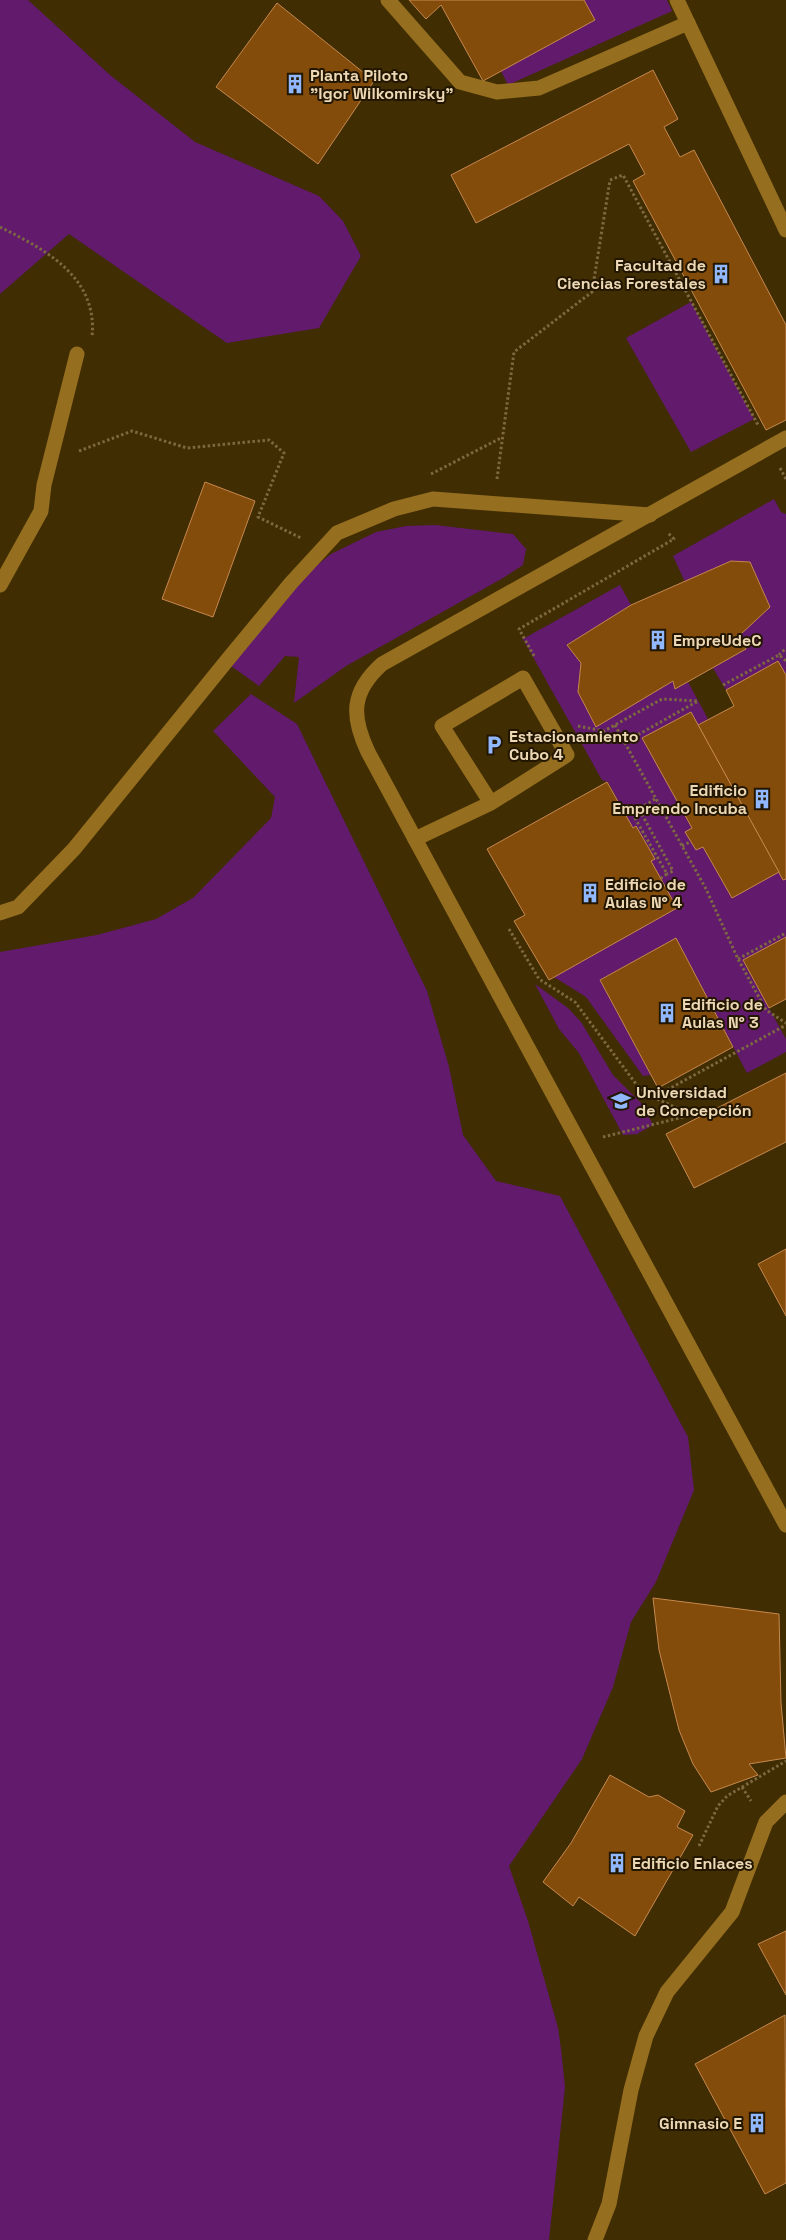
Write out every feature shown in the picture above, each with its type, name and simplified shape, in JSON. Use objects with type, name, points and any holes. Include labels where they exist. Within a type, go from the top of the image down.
[{"type":"lane","points":[[388,0],[460,82],[497,92],[539,88],[688,23]]},
{"type":"lane","points":[[677,0],[786,230]]},
{"type":"lane","points":[[0,585],[42,512],[44,485],[77,354]]},
{"type":"lane","points":[[786,438],[382,664],[371,674],[357,700],[356,714],[361,736],[415,839],[786,1525]]},
{"type":"lane","points":[[0,913],[18,907],[74,849],[291,583],[337,533],[394,509],[433,499],[650,515]]},
{"type":"lane","points":[[415,839],[491,803],[567,755],[523,678],[442,726],[491,803]]},
{"type":"lane","points":[[595,2240],[609,2204],[631,2090],[646,2036],[667,1992],[732,1912],[766,1822],[786,1802]]},
{"type":"path","points":[[496,486],[514,352],[592,292],[610,180],[624,175],[786,479]]},
{"type":"path","points":[[0,226],[49,254],[77,280],[92,308],[93,336],[77,354]]},
{"type":"path","points":[[60,419],[77,452],[132,431],[187,448],[269,440],[284,454],[258,517],[308,541]]},
{"type":"path","points":[[537,661],[519,629],[674,539],[650,515]]},
{"type":"path","points":[[722,684],[779,655],[786,648]]},
{"type":"path","points":[[779,655],[786,661]]},
{"type":"path","points":[[574,725],[604,731],[662,699],[698,701],[625,742]]},
{"type":"path","points":[[615,725],[706,889],[738,959],[766,1010],[786,1024],[654,1097]]},
{"type":"path","points":[[655,799],[639,808],[673,871],[661,878]]},
{"type":"path","points":[[623,810],[628,806],[667,874]]},
{"type":"path","points":[[682,846],[690,842]]},
{"type":"path","points":[[509,929],[539,979],[575,1002],[642,1092],[692,1115],[579,1143]]},
{"type":"path","points":[[738,959],[786,933]]},
{"type":"path","points":[[699,1846],[718,1806],[727,1796],[786,1761]]},
{"type":"shaded area","points":[[0,0],[28,0],[110,75],[195,142],[319,196],[343,221],[361,256],[319,328],[227,343],[69,234],[0,294]]},
{"type":"shaded area","points":[[584,0],[667,0],[672,11],[508,85],[501,71],[594,20]]},
{"type":"shaded area","points":[[691,302],[754,419],[691,452],[626,338]]},
{"type":"shaded area","points":[[774,499],[781,512],[786,514],[786,675],[778,661],[726,690],[713,668],[746,649],[740,635],[770,607],[750,562],[731,561],[685,582],[673,556]]},
{"type":"shaded area","points":[[435,525],[513,534],[526,549],[523,565],[346,666],[294,703],[299,657],[285,656],[259,686],[227,663],[294,584],[331,554],[376,532],[406,526]]},
{"type":"shaded area","points":[[620,585],[631,605],[567,645],[581,663],[578,692],[597,726],[673,681],[675,689],[688,682],[708,719],[698,725],[690,712],[643,738],[692,828],[686,832],[696,850],[703,847],[732,898],[779,872],[783,880],[786,879],[786,937],[743,961],[786,1039],[786,1052],[747,1073],[676,938],[600,980],[651,1075],[643,1076],[586,997],[554,977],[677,908],[651,861],[655,859],[636,826],[633,828],[608,782],[602,780],[523,639]]},
{"type":"shaded area","points":[[251,694],[297,724],[427,991],[449,1067],[463,1135],[496,1181],[560,1196],[688,1437],[694,1490],[656,1582],[631,1622],[613,1687],[582,1759],[509,1866],[528,1921],[558,2028],[561,2049],[565,2087],[549,2240],[0,2240],[0,952],[97,935],[156,919],[193,898],[271,818],[275,797],[213,731]]},
{"type":"shaded area","points":[[535,984],[568,1008],[581,1022],[613,1075],[643,1105],[653,1125],[637,1134],[623,1135],[579,1053],[559,1029]]},
{"type":"building","points":[[409,0],[584,0],[595,20],[483,81],[441,5],[426,19]]},
{"type":"building","name":"Planta Piloto \"Igor Wilkomirsky\"","points":[[277,3],[374,81],[318,164],[216,87]]},
{"type":"building","name":"Facultad de Ciencias Forestales","points":[[653,70],[678,119],[664,127],[680,157],[694,150],[786,325],[786,420],[766,430],[633,181],[645,174],[629,144],[476,223],[451,175]]},
{"type":"building","points":[[205,482],[255,501],[213,617],[162,599]]},
{"type":"building","name":"EmpreUdeC","points":[[731,561],[750,562],[770,607],[740,635],[746,649],[675,689],[673,681],[596,727],[578,692],[581,663],[567,645],[631,605]]},
{"type":"building","name":"Edificio Emprendo Incuba","points":[[778,661],[786,675],[786,879],[783,880],[698,725],[734,706],[726,690]]},
{"type":"building","points":[[691,712],[779,872],[732,898],[703,847],[696,850],[685,832],[692,828],[642,738]]},
{"type":"building","name":"Edificio de Aulas N° 4","points":[[607,782],[633,828],[636,826],[655,859],[651,861],[677,908],[549,980],[514,921],[525,915],[487,849]]},
{"type":"building","points":[[786,937],[786,999],[769,1008],[743,960]]},
{"type":"building","name":"Edificio de Aulas N° 3","points":[[676,938],[733,1047],[658,1088],[600,980]]},
{"type":"building","points":[[786,1073],[786,1142],[694,1188],[666,1134]]},
{"type":"building","points":[[786,1249],[786,1316],[758,1264]]},
{"type":"building","points":[[653,1598],[779,1614],[781,1703],[786,1758],[749,1764],[758,1775],[711,1792],[693,1764],[679,1730],[659,1650]]},
{"type":"building","name":"Edificio Enlaces","points":[[610,1775],[649,1797],[658,1795],[685,1811],[677,1827],[693,1835],[635,1936],[579,1897],[573,1906],[543,1882],[571,1843]]},
{"type":"building","points":[[786,1931],[786,1995],[758,1944]]},
{"type":"building","name":"Gimnasio E","points":[[785,2015],[786,2183],[765,2194],[695,2064]]},
{"type":"place","name":"Planta Piloto \"Igor Wilkomirsky\"","points":[[295,84]]},
{"type":"place","name":"Facultad de Ciencias Forestales","points":[[721,274]]},
{"type":"place","name":"EmpreUdeC","points":[[658,640]]},
{"type":"place","name":"Estacionamiento Cubo 4","points":[[494,745]]},
{"type":"place","name":"Edificio Emprendo Incuba","points":[[762,799]]},
{"type":"place","name":"Edificio de Aulas N° 4","points":[[590,893]]},
{"type":"place","name":"Edificio de Aulas N° 3","points":[[667,1013]]},
{"type":"place","name":"Universidad de Concepción","points":[[621,1101]]},
{"type":"place","name":"Edificio Enlaces","points":[[617,1863]]},
{"type":"place","name":"Gimnasio E","points":[[757,2123]]}]
